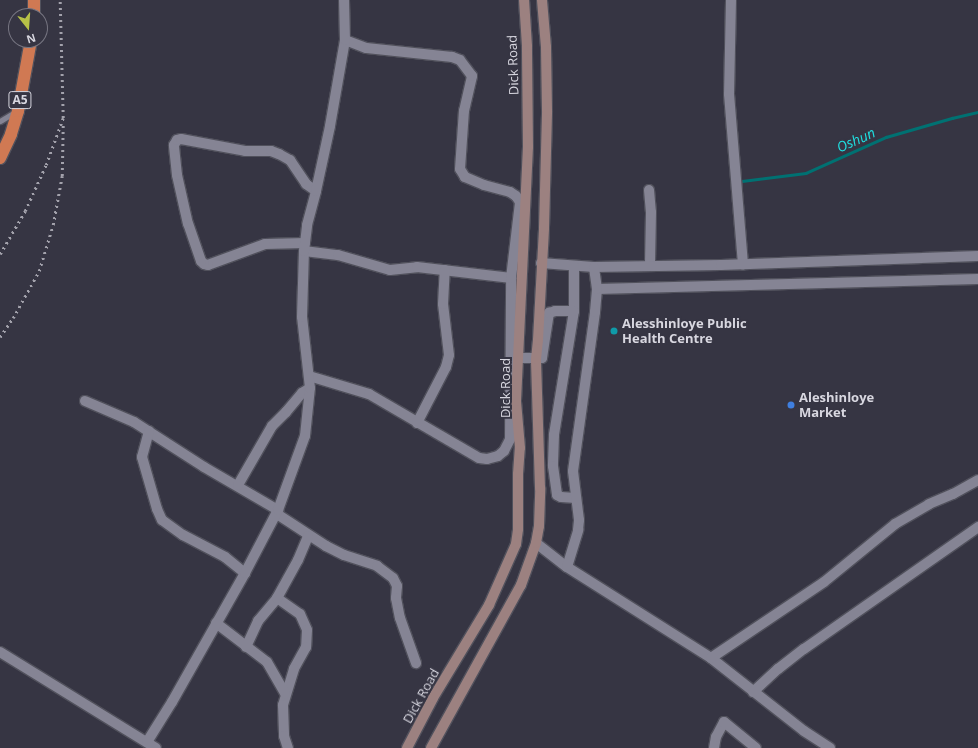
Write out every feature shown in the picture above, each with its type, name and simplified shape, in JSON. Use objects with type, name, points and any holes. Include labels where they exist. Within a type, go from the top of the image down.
[{"type":"highway","name":"A5","points":[[0,158],[11,134],[18,111],[30,48]]},
{"type":"main road","name":"Dick Road","points":[[407,748],[433,698],[489,605],[516,544],[518,529],[520,448],[516,401],[517,358],[528,147],[527,46],[524,0]]},
{"type":"main road","points":[[431,748],[521,585],[536,543],[539,526],[540,488],[536,359],[547,111],[546,47],[542,0]]},
{"type":"street","points":[[147,742],[172,702],[278,512],[305,436],[310,388],[302,317],[304,247],[307,225],[316,191],[345,40],[344,0]]},
{"type":"street","points":[[731,0],[729,94],[743,264]]},
{"type":"street","points":[[309,376],[369,394],[479,458],[487,459],[504,451],[510,439],[512,425],[511,278],[520,202],[516,196],[510,192],[484,185],[465,177],[460,169],[464,111],[472,76],[460,60],[452,57],[366,48],[345,40]]},
{"type":"street","points":[[316,191],[306,184],[290,160],[272,151],[245,151],[181,139],[177,140],[174,145],[177,175],[188,224],[201,261],[204,264],[208,265],[265,244],[304,247],[390,270],[417,267],[511,278]]},
{"type":"street","points":[[649,190],[651,212],[650,266]]},
{"type":"street","points":[[541,262],[594,267],[743,264],[978,256]]},
{"type":"street","points":[[574,266],[574,312],[554,435],[553,466],[557,495],[560,497],[576,498]]},
{"type":"street","points":[[567,567],[578,530],[579,520],[573,471],[597,288],[594,267]]},
{"type":"street","points":[[417,423],[446,367],[449,355],[449,346],[442,304],[445,270]]},
{"type":"street","points":[[597,288],[978,279]]},
{"type":"street","points":[[517,358],[542,358],[549,313],[556,311],[574,312]]},
{"type":"street","points":[[238,485],[272,426],[302,393],[310,388]]},
{"type":"street","points":[[85,401],[134,422],[204,466],[238,485],[278,512],[308,536],[344,555],[377,566],[393,578],[397,586],[396,598],[400,618],[416,663]]},
{"type":"street","points":[[149,431],[142,456],[157,509],[162,520],[183,535],[225,557],[245,573]]},
{"type":"street","points":[[711,658],[824,582],[901,521],[929,504],[953,494],[978,480]]},
{"type":"street","points":[[753,692],[788,661],[978,527]]},
{"type":"street","points":[[246,646],[258,621],[277,598],[298,560],[308,536]]},
{"type":"street","points":[[536,543],[567,567],[711,658],[804,731],[830,748]]},
{"type":"street","points":[[277,598],[300,614],[307,630],[306,647],[294,669],[285,693],[283,714],[284,736],[288,748]]},
{"type":"street","points":[[216,623],[267,662],[285,693]]},
{"type":"street","points":[[0,652],[156,748]]},
{"type":"street","points":[[714,748],[716,737],[724,722],[756,748]]},
{"type":"lane","points":[[0,121],[18,111]]},
{"type":"waterway","name":"Oshun","points":[[742,181],[806,173],[886,137],[978,112]]},
{"type":"railway","points":[[0,254],[25,211],[46,165],[63,118],[60,0]]},
{"type":"railway","points":[[0,337],[13,318],[39,271],[53,225],[62,176],[63,125]]},
{"type":"place","name":"Alesshinloye Public Health Centre","points":[[614,331]]},
{"type":"place","name":"Aleshinloye Market","points":[[791,405]]}]
